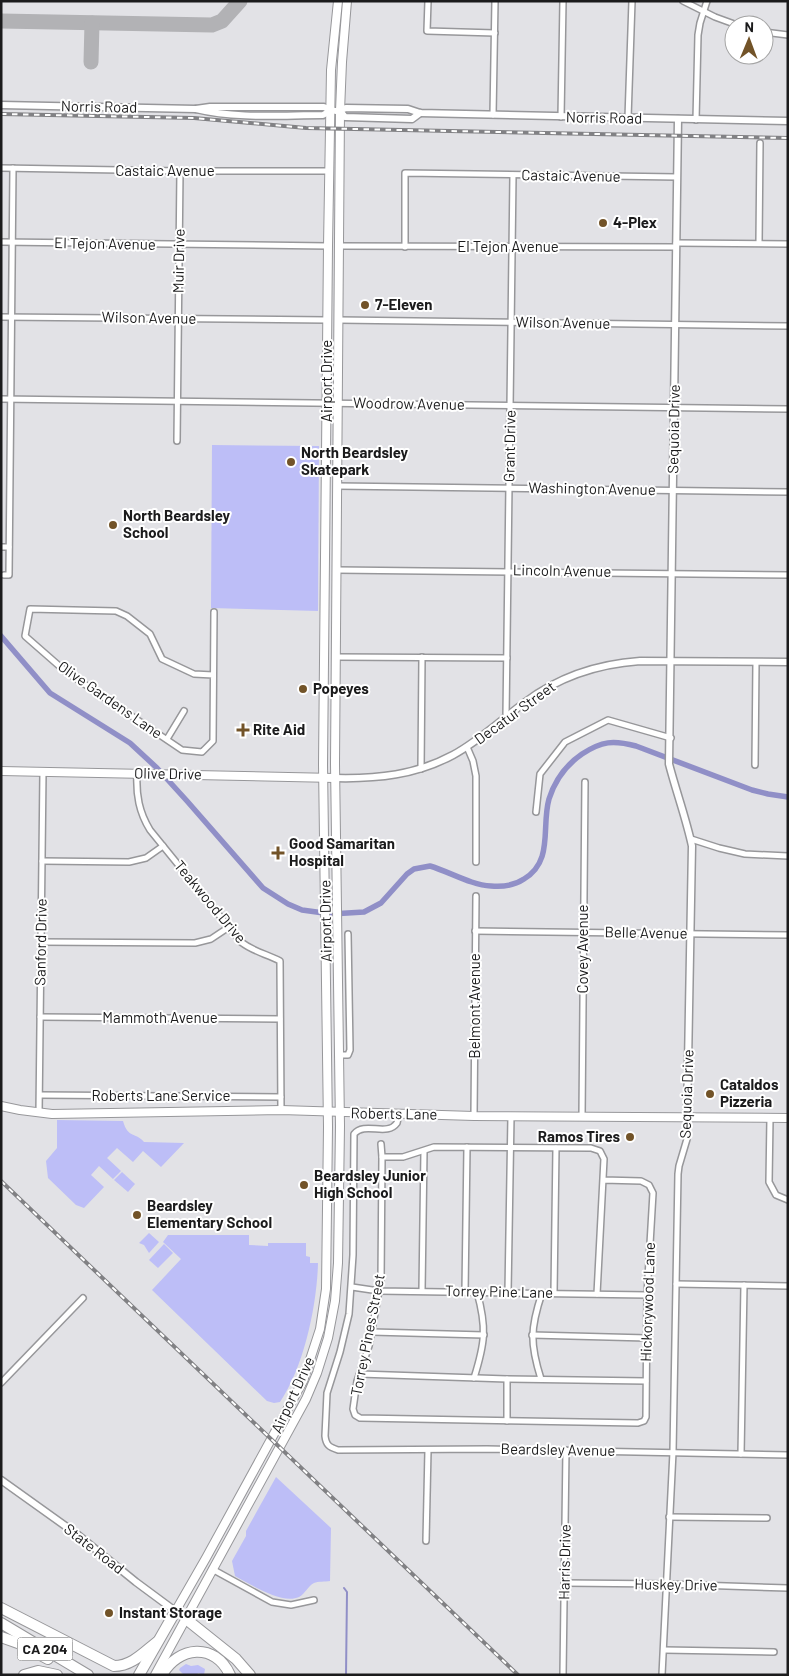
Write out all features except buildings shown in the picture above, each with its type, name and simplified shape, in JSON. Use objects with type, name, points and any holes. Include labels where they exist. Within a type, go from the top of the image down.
[{"type":"highway","points":[[1,1608],[114,1666],[122,1666],[129,1663],[157,1642]]},
{"type":"highway","name":"Airport Drive","points":[[139,1675],[175,1612]]},
{"type":"highway","points":[[186,1619],[236,1659],[250,1675]]},
{"type":"highway","name":"CA 204","points":[[1,1623],[88,1675]]},
{"type":"highway","name":"CA 204","points":[[1,1636],[34,1651],[75,1675]]},
{"type":"highway","points":[[162,1675],[176,1658],[194,1652],[208,1654],[218,1659],[230,1675]]},
{"type":"highway","points":[[24,1675],[38,1671],[57,1675]]},
{"type":"main road","name":"Airport Drive","points":[[175,1612],[303,1381],[316,1346],[323,1312],[327,1273],[328,1112],[323,778],[330,111],[331,67],[338,1]]},
{"type":"main road","name":"Airport Drive","points":[[155,1675],[306,1399],[317,1373],[328,1338],[338,1277],[340,1113],[335,778],[337,486],[340,111],[347,1]]},
{"type":"main road","name":"Olive Drive","points":[[1,771],[335,778]]},
{"type":"main road","name":"Roberts Lane","points":[[1,1106],[39,1113],[281,1110],[474,1116],[788,1118]]},
{"type":"street","points":[[428,1],[427,31],[495,33]]},
{"type":"street","points":[[493,115],[495,1]]},
{"type":"street","points":[[561,117],[563,1]]},
{"type":"street","points":[[628,118],[632,1]]},
{"type":"street","points":[[683,1],[703,12],[724,20]]},
{"type":"street","points":[[696,120],[698,35],[707,1]]},
{"type":"street","points":[[774,33],[788,35]]},
{"type":"street","name":"Norris Road","points":[[1,105],[196,109],[210,106],[324,107],[330,111],[340,111],[346,108],[391,109],[420,113],[788,122]]},
{"type":"street","name":"Sequoia Drive","points":[[662,1675],[673,1452],[679,1166],[687,1139],[688,1118],[692,846],[669,764],[671,738],[678,119]]},
{"type":"street","points":[[759,243],[760,143]]},
{"type":"street","name":"Castaic Avenue","points":[[1,168],[329,171]]},
{"type":"street","points":[[4,576],[9,576],[13,168]]},
{"type":"street","name":"Muir Drive","points":[[177,441],[180,171]]},
{"type":"street","name":"Castaic Avenue","points":[[405,248],[405,173],[677,177]]},
{"type":"street","name":"Grant Drive","points":[[506,717],[514,175]]},
{"type":"street","name":"El Tejon Avenue","points":[[1,242],[328,246]]},
{"type":"street","name":"El Tejon Avenue","points":[[340,246],[405,248],[788,244]]},
{"type":"street","name":"Wilson Avenue","points":[[1,316],[327,320]]},
{"type":"street","name":"Wilson Avenue","points":[[339,320],[788,326]]},
{"type":"street","name":"Woodrow Avenue","points":[[1,399],[788,409]]},
{"type":"street","name":"Washington Avenue","points":[[337,486],[788,492]]},
{"type":"street","points":[[1,547],[9,547]]},
{"type":"street","name":"Lincoln Avenue","points":[[337,570],[788,574]]},
{"type":"street","name":"Olive Gardens Lane","points":[[30,609],[116,611],[127,616],[150,634],[162,659],[194,674],[213,675],[213,742],[202,752],[182,750],[65,671],[25,636],[30,609]]},
{"type":"street","points":[[213,675],[214,612]]},
{"type":"street","points":[[336,657],[507,658]]},
{"type":"street","points":[[420,769],[422,657]]},
{"type":"street","name":"Decatur Street","points":[[335,778],[387,776],[420,769],[437,763],[467,747],[538,693],[575,674],[599,667],[623,662],[788,662]]},
{"type":"street","points":[[755,765],[756,662]]},
{"type":"street","points":[[166,739],[184,711]]},
{"type":"street","points":[[536,812],[540,774],[565,742],[608,720],[671,738]]},
{"type":"street","points":[[467,747],[473,761],[476,776],[476,862]]},
{"type":"street","name":"Sanford Drive","points":[[39,1113],[43,772]]},
{"type":"street","name":"Teakwood Drive","points":[[136,774],[141,814],[150,830],[248,948],[280,962],[281,1110]]},
{"type":"street","name":"Covey Avenue","points":[[582,1117],[585,782]]},
{"type":"street","points":[[691,839],[745,854],[788,856]]},
{"type":"street","points":[[42,862],[130,862],[146,858],[163,846]]},
{"type":"street","name":"Belmont Avenue","points":[[474,1116],[476,896]]},
{"type":"street","points":[[41,942],[195,943],[211,939],[229,927]]},
{"type":"street","name":"Belle Avenue","points":[[475,930],[788,935]]},
{"type":"street","points":[[338,1055],[348,1055],[350,1050],[348,934]]},
{"type":"street","name":"Mammoth Avenue","points":[[40,1017],[280,1019]]},
{"type":"street","name":"Roberts Lane Service","points":[[40,1095],[281,1097]]},
{"type":"street","points":[[352,1286],[354,1134],[366,1128],[390,1129],[397,1123],[399,1114]]},
{"type":"street","points":[[508,1292],[511,1116]]},
{"type":"street","points":[[770,1118],[770,1187],[776,1195],[788,1200]]},
{"type":"street","name":"Torrey Pines Street","points":[[382,1144],[382,1250],[379,1291],[372,1332],[357,1381],[353,1409],[355,1415],[360,1418],[507,1421],[638,1423],[644,1420]]},
{"type":"street","points":[[382,1157],[403,1157],[434,1147],[591,1148],[600,1151],[604,1159],[597,1294]]},
{"type":"street","points":[[465,1292],[467,1147]]},
{"type":"street","points":[[554,1293],[556,1148]]},
{"type":"street","points":[[422,1291],[424,1151]]},
{"type":"street","name":"Hickorywood Lane","points":[[603,1180],[641,1181],[649,1185],[653,1194],[647,1295],[646,1417],[644,1420]]},
{"type":"street","points":[[676,1284],[788,1286]]},
{"type":"street","points":[[741,1454],[744,1285]]},
{"type":"street","name":"Torrey Pine Lane","points":[[352,1286],[359,1289],[379,1291],[647,1295]]},
{"type":"street","name":"Beardsley Avenue","points":[[352,1286],[350,1314],[326,1393],[325,1436],[329,1447],[338,1450],[566,1450],[788,1454]]},
{"type":"street","points":[[474,1378],[483,1350],[484,1335],[482,1310],[477,1292]]},
{"type":"street","points":[[541,1379],[536,1364],[532,1336],[542,1294]]},
{"type":"street","points":[[1,1383],[83,1298]]},
{"type":"street","points":[[372,1332],[484,1335]]},
{"type":"street","points":[[532,1336],[647,1338]]},
{"type":"street","points":[[360,1374],[646,1381]]},
{"type":"street","points":[[507,1379],[507,1421]]},
{"type":"street","points":[[426,1541],[428,1450]]},
{"type":"street","name":"Harris Drive","points":[[563,1675],[566,1450]]},
{"type":"street","name":"State Road","points":[[1,1480],[78,1535],[186,1619]]},
{"type":"street","points":[[669,1517],[767,1518]]},
{"type":"street","points":[[212,1569],[272,1602],[292,1604],[314,1600]]},
{"type":"street","name":"Huskey Drive","points":[[564,1583],[788,1588]]},
{"type":"street","points":[[664,1650],[774,1652]]},
{"type":"shaded area","points":[[212,445],[319,446],[318,611],[211,608]]},
{"type":"shaded area","points":[[57,1120],[123,1121],[130,1133],[144,1142],[184,1143],[161,1167],[143,1151],[133,1162],[117,1148],[107,1158],[121,1171],[113,1179],[99,1166],[91,1175],[104,1187],[84,1208],[76,1205],[48,1178],[46,1161],[57,1148]]},
{"type":"shaded area","points":[[122,1172],[135,1184],[128,1192],[114,1180]]},
{"type":"shaded area","points":[[149,1233],[159,1242],[149,1253],[144,1245],[139,1243]]},
{"type":"shaded area","points":[[168,1235],[249,1235],[249,1245],[268,1246],[268,1243],[306,1243],[306,1256],[310,1257],[310,1263],[318,1263],[315,1298],[308,1335],[302,1354],[296,1371],[280,1402],[267,1401],[152,1290],[181,1259],[163,1242]]},
{"type":"shaded area","points":[[164,1244],[173,1253],[158,1268],[149,1260]]},
{"type":"shaded area","points":[[276,1477],[331,1528],[330,1581],[314,1583],[301,1596],[292,1599],[275,1596],[235,1576],[232,1561],[246,1536],[246,1531]]},
{"type":"shaded area","points":[[186,1664],[191,1666],[198,1665],[205,1669],[204,1675],[198,1673],[197,1675],[182,1675],[179,1670]]},
{"type":"waterway","points":[[1,636],[50,693],[130,743],[157,768],[263,888],[288,904],[302,910],[331,914],[364,912],[381,903],[407,874],[414,869],[430,866],[483,885],[504,886],[524,879],[533,872],[543,853],[549,799],[558,779],[576,758],[602,744],[614,742],[636,746],[752,790],[788,797]]},
{"type":"waterway","points":[[344,1588],[347,1592],[346,1675]]},
{"type":"taxiway","points":[[1,21],[212,25],[222,21],[240,1]]},
{"type":"taxiway","points":[[91,62],[92,23]]},
{"type":"railway","points":[[1,114],[194,118],[306,128],[788,138]]},
{"type":"railway","points":[[1,1181],[518,1675]]},
{"type":"place","name":"4-Plex","points":[[603,223]]},
{"type":"place","name":"7-Eleven","points":[[365,305]]},
{"type":"place","name":"North Beardsley Skatepark","points":[[291,462]]},
{"type":"place","name":"North Beardsley School","points":[[113,525]]},
{"type":"place","name":"Popeyes","points":[[303,689]]},
{"type":"place","name":"Rite Aid","points":[[243,730]]},
{"type":"place","name":"Good Samaritan Hospital","points":[[278,853]]},
{"type":"place","name":"Cataldos Pizzeria","points":[[710,1094]]},
{"type":"place","name":"Ramos Tires","points":[[630,1137]]},
{"type":"place","name":"Beardsley Junior High School","points":[[304,1185]]},
{"type":"place","name":"Beardsley Elementary School","points":[[137,1215]]},
{"type":"place","name":"Instant Storage","points":[[109,1613]]}]
